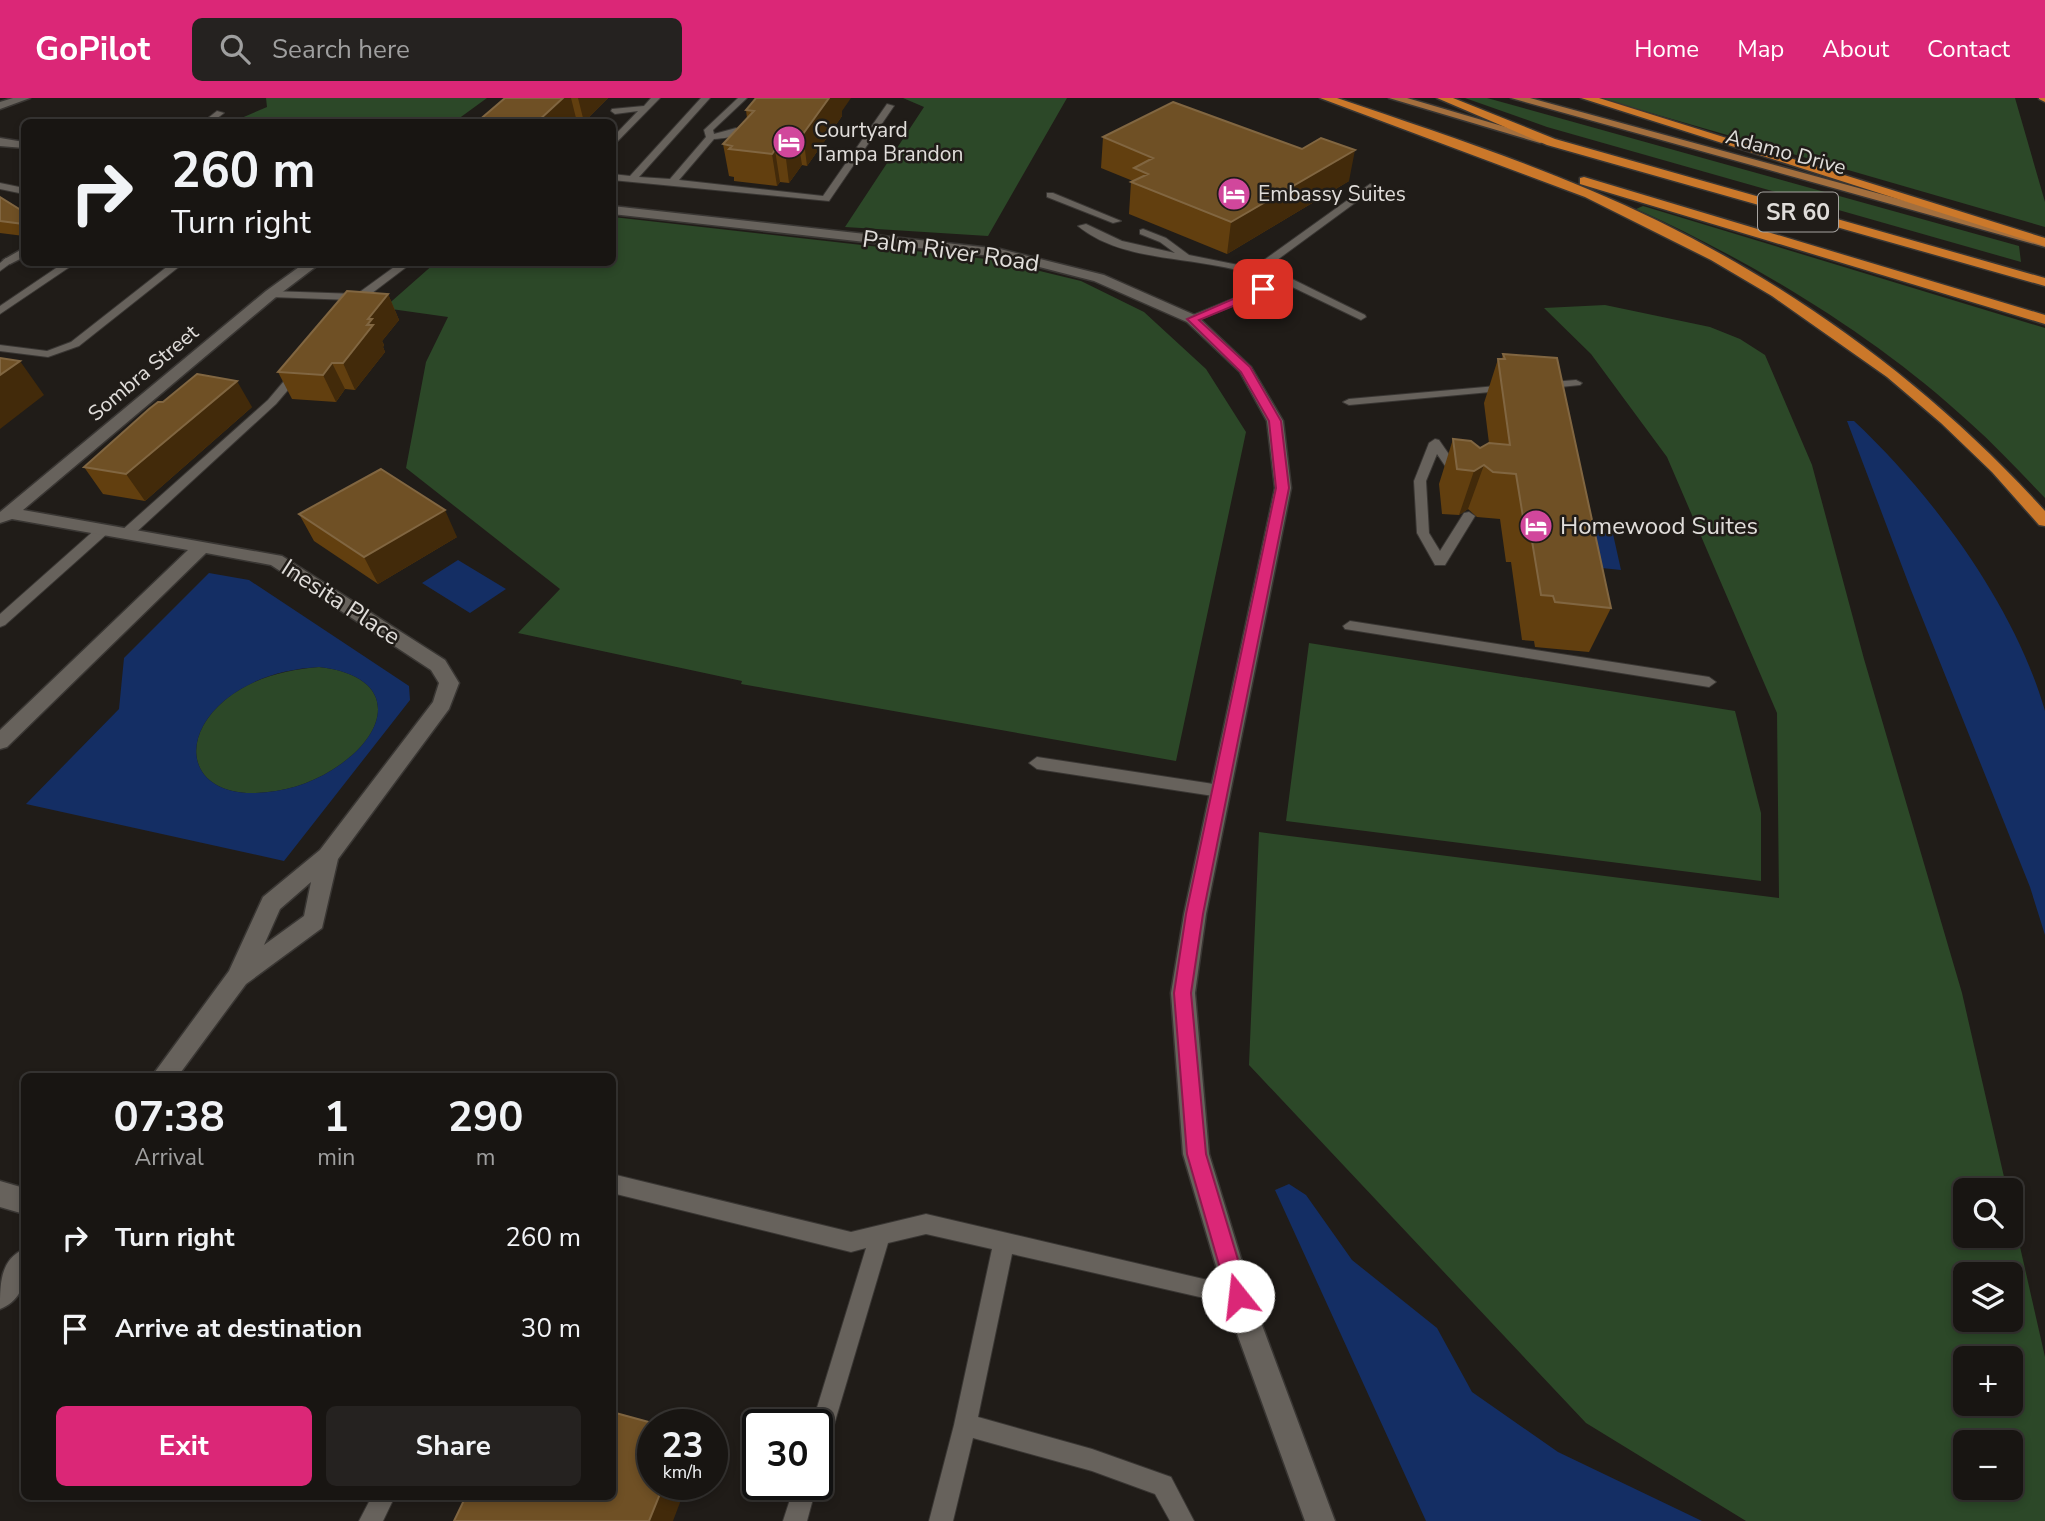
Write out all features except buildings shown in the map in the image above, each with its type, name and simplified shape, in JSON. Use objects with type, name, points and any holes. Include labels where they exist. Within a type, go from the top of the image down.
[{"type":"highway","points":[[1326,98],[1587,193],[1704,251],[1797,304],[1852,342],[1952,424],[2010,478],[2045,521]]},
{"type":"highway","points":[[1443,98],[1551,142]]},
{"type":"highway","points":[[1587,98],[2045,242]]},
{"type":"highway","points":[[1432,135],[2045,320]]},
{"type":"highway","name":"SR 60","points":[[1551,142],[2045,282]]},
{"type":"main road","name":"SR 60","points":[[1395,98],[1551,142]]},
{"type":"main road","name":"Adamo Drive","points":[[1517,98],[2045,242]]},
{"type":"street","points":[[0,106],[24,98]]},
{"type":"street","points":[[0,142],[21,145]]},
{"type":"street","name":"Palm River Road","points":[[616,211],[1000,253],[1099,278],[1192,319],[1246,370],[1275,421],[1283,488],[1195,914],[1182,993],[1196,1154],[1238,1296],[1320,1521]]},
{"type":"street","points":[[3,262],[21,253]]},
{"type":"street","name":"Sombra Street","points":[[4,517],[271,293],[310,266]]},
{"type":"street","name":"Inesita Place","points":[[4,517],[103,530],[276,560],[438,666],[449,683],[442,705],[328,856],[271,903],[238,977],[166,1073]]},
{"type":"street","points":[[0,742],[202,547]]},
{"type":"street","name":"Inesita Place","points":[[238,977],[314,922],[328,856]]},
{"type":"street","points":[[0,1194],[21,1200]]},
{"type":"street","points":[[0,1295],[21,1267]]},
{"type":"lane","points":[[616,140],[656,98]]},
{"type":"lane","points":[[633,177],[706,98]]},
{"type":"lane","points":[[731,113],[743,98]]},
{"type":"lane","points":[[616,177],[826,199],[890,106]]},
{"type":"lane","points":[[615,111],[647,108]]},
{"type":"lane","points":[[211,119],[220,113]]},
{"type":"lane","points":[[711,137],[708,130],[719,117],[731,113],[744,116]]},
{"type":"lane","points":[[616,130],[624,132]]},
{"type":"lane","points":[[672,182],[711,137],[737,131]]},
{"type":"lane","points":[[0,186],[21,190]]},
{"type":"lane","points":[[1254,272],[1373,186]]},
{"type":"lane","points":[[1050,195],[1116,221]]},
{"type":"lane","points":[[1083,226],[1118,243],[1155,253],[1286,280],[1361,317]]},
{"type":"lane","points":[[1143,232],[1163,240],[1189,258]]},
{"type":"lane","points":[[0,311],[66,266]]},
{"type":"lane","points":[[0,348],[48,354],[75,344],[175,266]]},
{"type":"lane","points":[[341,319],[359,297],[402,266]]},
{"type":"lane","points":[[1192,319],[1286,280]]},
{"type":"lane","points":[[271,293],[359,297]]},
{"type":"lane","points":[[126,534],[272,402],[307,359]]},
{"type":"lane","points":[[1349,402],[1576,383]]},
{"type":"lane","points":[[1466,486],[1435,443],[1420,481],[1423,533],[1440,562],[1469,516]]},
{"type":"lane","points":[[0,622],[103,530]]},
{"type":"lane","points":[[1350,626],[1709,682]]},
{"type":"lane","points":[[1037,763],[1220,791]]},
{"type":"lane","points":[[616,1184],[851,1242],[926,1224],[1238,1296]]},
{"type":"lane","points":[[828,1409],[880,1236]]},
{"type":"lane","points":[[941,1521],[965,1425],[1004,1242]]},
{"type":"lane","points":[[965,1425],[1092,1460],[1163,1485],[1182,1521]]},
{"type":"lane","points":[[371,1521],[382,1500]]},
{"type":"lane","points":[[795,1521],[801,1500]]},
{"type":"green space","points":[[266,98],[487,98],[458,119],[239,119],[267,107]]},
{"type":"green space","points":[[903,98],[1067,98],[988,236],[845,227],[924,107]]},
{"type":"green space","points":[[1465,98],[1487,98],[2019,246],[2021,262],[1547,127]]},
{"type":"green space","points":[[1599,98],[2015,98],[2045,202],[2045,227]]},
{"type":"green space","points":[[1643,206],[2045,328],[2045,498],[1979,431],[1894,360],[1768,277],[1636,209]]},
{"type":"green space","points":[[616,217],[995,260],[1081,281],[1144,312],[1206,369],[1246,432],[1176,761],[741,684],[742,681],[518,633],[560,589],[406,468],[426,362],[448,317],[384,308],[432,266],[616,266]]},
{"type":"green space","points":[[1605,305],[1710,327],[1740,339],[1765,355],[1812,465],[1864,659],[1962,993],[2004,1178],[1953,1178],[1953,1248],[2020,1248],[2045,1357],[2045,1521],[1746,1521],[1586,1423],[1249,1065],[1259,832],[1779,898],[1777,713],[1667,457],[1591,354],[1544,308]]},
{"type":"green space","points":[[1309,643],[1735,711],[1761,813],[1761,881],[1286,821]]},
{"type":"green space","points":[[319,667],[345,673],[364,682],[374,694],[378,708],[375,724],[352,756],[315,779],[276,791],[234,791],[217,785],[205,775],[198,762],[196,748],[200,732],[225,700],[246,686],[269,676]]},
{"type":"water","points":[[1847,421],[1854,421],[1884,450],[1968,554],[2014,632],[2031,671],[2045,711],[2045,935],[2030,887],[1911,590]]},
{"type":"water","points":[[1585,531],[1613,534],[1621,570],[1592,567]]},
{"type":"water","points":[[458,560],[506,589],[470,613],[422,583]]},
{"type":"water","points":[[209,573],[249,580],[409,686],[410,700],[284,861],[26,804],[119,709],[124,658]],"holes":[[[319,667],[345,673],[364,682],[374,694],[378,708],[375,724],[352,756],[315,779],[276,791],[234,791],[217,785],[205,775],[198,762],[196,748],[200,732],[210,716],[235,692],[258,680],[294,670]]]},
{"type":"water","points":[[1289,1184],[1306,1195],[1352,1260],[1437,1328],[1472,1392],[1558,1452],[1702,1521],[1426,1521],[1275,1190]]},
{"type":"place","name":"Courtyard Tampa Brandon","points":[[789,142]]},
{"type":"place","name":"Embassy Suites","points":[[1234,194]]},
{"type":"place","name":"Homewood Suites","points":[[1536,526]]},
{"type":"route","points":[[1238,1296],[1196,1154],[1182,993],[1195,914],[1283,488],[1275,421],[1246,370],[1192,319],[1263,289]]}]
